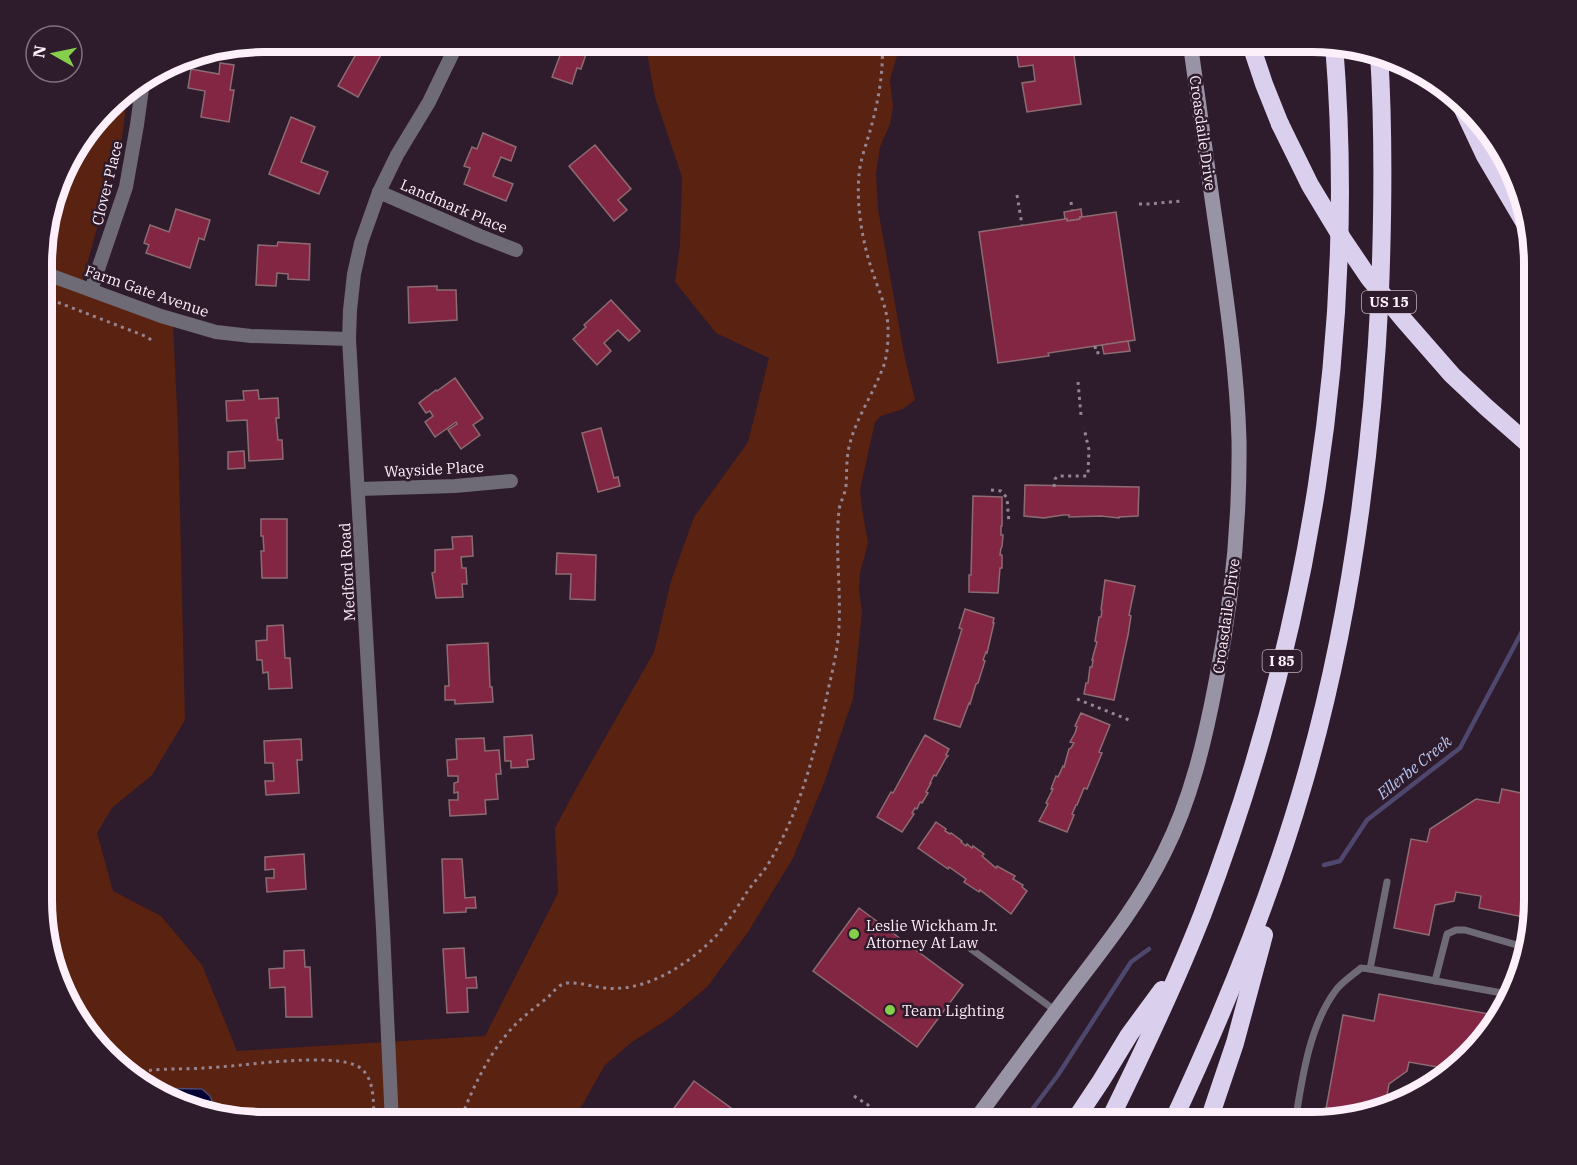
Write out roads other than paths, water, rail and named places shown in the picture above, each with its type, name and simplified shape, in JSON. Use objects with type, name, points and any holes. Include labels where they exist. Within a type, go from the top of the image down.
[{"type":"highway","name":"US 15","points":[[1254,53],[1280,124],[1310,185],[1342,238],[1370,278],[1452,375],[1524,441]]},
{"type":"highway","name":"I 85","points":[[1113,1112],[1184,961],[1226,850],[1268,716],[1303,566],[1325,426],[1333,350],[1339,165],[1335,54]]},
{"type":"highway","points":[[1178,1112],[1221,1016],[1284,848],[1304,781],[1341,628],[1360,515],[1377,352],[1383,158],[1380,64]]},
{"type":"highway","points":[[1469,122],[1485,156],[1517,210]]},
{"type":"highway","points":[[1212,1112],[1235,1043],[1284,848]]},
{"type":"highway","points":[[1080,1112],[1129,1035],[1184,961]]},
{"type":"street","name":"Medford Road","points":[[391,1112],[350,339],[354,274],[361,243],[379,192],[397,154],[429,102],[453,52]]},
{"type":"street","name":"Croasdaile Drive","points":[[981,1112],[1140,896],[1165,852],[1189,793],[1203,743],[1221,660],[1237,511],[1239,439],[1237,393],[1229,315],[1192,53]]},
{"type":"street","name":"Clover Place","points":[[91,290],[126,187],[142,92]]},
{"type":"street","name":"Landmark Place","points":[[379,192],[516,250]]},
{"type":"street","name":"Farm Gate Avenue","points":[[52,276],[161,316],[216,332],[251,336],[350,339]]},
{"type":"street","name":"Wayside Place","points":[[359,489],[455,486],[511,481]]},
{"type":"lane","points":[[1370,969],[1387,882]]},
{"type":"lane","points":[[1435,981],[1447,934],[1456,930],[1465,930],[1519,946]]},
{"type":"lane","points":[[971,949],[1056,1011]]},
{"type":"lane","points":[[1297,1112],[1302,1074],[1318,1022],[1337,989],[1361,968],[1503,993]]},
{"type":"waterway","name":"Ellerbe Creek","points":[[1324,865],[1340,861],[1367,820],[1460,748],[1524,628]]},
{"type":"waterway","name":"Ellerbe Creek","points":[[1030,1112],[1058,1075],[1131,962],[1149,949]]},
{"type":"place","name":"Leslie Wickham Jr. Attorney At Law","points":[[854,934]]},
{"type":"place","name":"Team Lighting","points":[[890,1010]]}]
